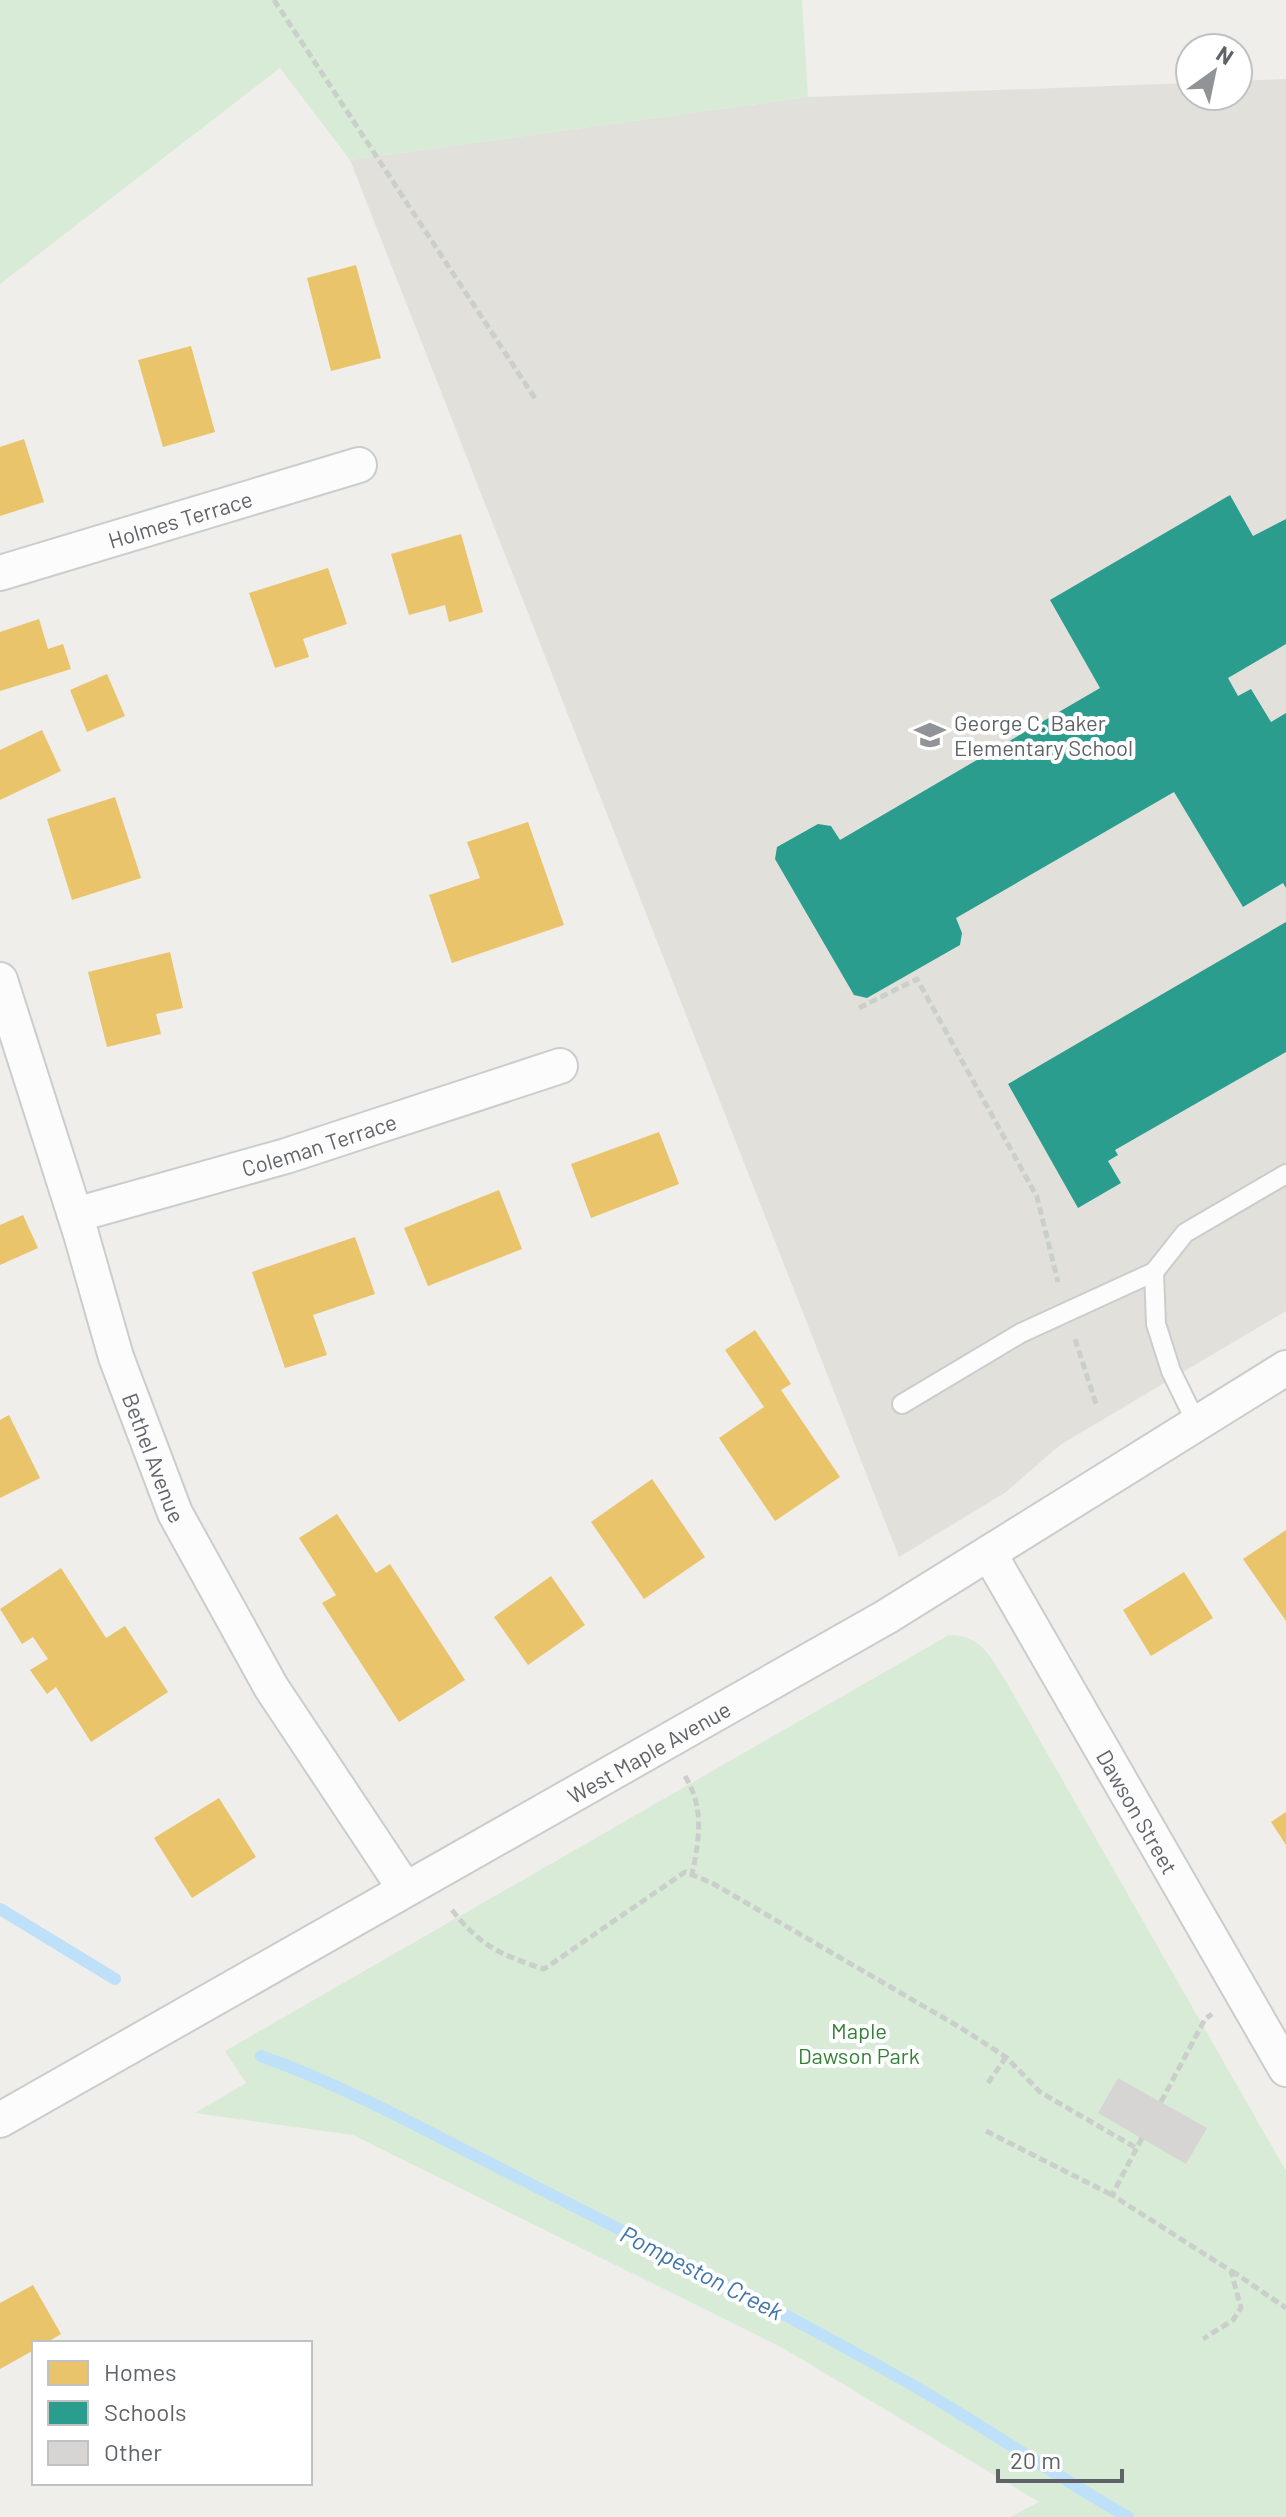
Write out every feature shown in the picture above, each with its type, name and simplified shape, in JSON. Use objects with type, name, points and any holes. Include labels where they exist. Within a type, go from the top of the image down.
[{"type":"street","name":"Holmes Terrace","points":[[0,573],[359,465]]},
{"type":"street","name":"Bethel Avenue","points":[[2,997],[75,1215],[130,1399],[175,1513],[271,1687],[405,1889]]},
{"type":"street","name":"Coleman Terrace","points":[[75,1215],[286,1156],[560,1066]]},
{"type":"street","name":"West Maple Avenue","points":[[0,2120],[990,1555],[1196,1422],[1286,1368]]},
{"type":"street","name":"Dawson Street","points":[[990,1555],[1286,2069]]},
{"type":"lane","points":[[902,1404],[1021,1333],[1154,1272],[1185,1233],[1286,1174]]},
{"type":"lane","points":[[1154,1272],[1156,1324],[1171,1371],[1196,1422]]},
{"type":"path","points":[[274,0],[536,400]]},
{"type":"path","points":[[859,1008],[917,979],[1037,1197],[1058,1282]]},
{"type":"path","points":[[1075,1338],[1097,1407]]},
{"type":"path","points":[[685,1776],[696,1793],[701,1830],[692,1875]]},
{"type":"path","points":[[452,1910],[467,1930],[496,1953],[544,1969],[685,1872],[1006,2057],[1040,2092],[1138,2149]]},
{"type":"path","points":[[1161,2102],[1205,2019]]},
{"type":"path","points":[[988,2083],[1006,2057]]},
{"type":"path","points":[[986,2131],[1112,2195],[1286,2308]]},
{"type":"path","points":[[1112,2195],[1142,2138]]},
{"type":"path","points":[[1203,2339],[1233,2320],[1241,2308],[1231,2271]]},
{"type":"shaded area","name":"George C. Baker Elementary School","points":[[1286,79],[1286,1311],[1060,1445],[1006,1492],[899,1557],[350,160],[808,97],[1174,84],[1174,112],[1254,112],[1254,80]]},
{"type":"green space","points":[[0,0],[802,0],[808,97],[350,160],[280,68],[0,284]]},
{"type":"green space","name":"Maple Dawson Park","points":[[949,1635],[970,1639],[978,1644],[996,1665],[1286,2171],[1286,2517],[1010,2517],[1039,2502],[783,2348],[353,2135],[195,2113],[246,2083],[225,2051]]},
{"type":"building: Homes","points":[[356,265],[381,358],[331,371],[307,278]]},
{"type":"building: Homes","points":[[191,346],[215,432],[163,447],[138,360]]},
{"type":"building: Homes","points":[[24,439],[44,502],[0,516],[0,447]]},
{"type":"building: Homes","points":[[461,534],[483,612],[449,622],[445,605],[409,615],[391,554]]},
{"type":"building: Homes","points":[[328,568],[347,624],[303,639],[309,657],[275,668],[249,593]]},
{"type":"building: Homes","points":[[39,619],[48,649],[63,644],[71,669],[0,691],[0,632]]},
{"type":"building: Homes","points":[[107,674],[125,716],[87,732],[70,690]]},
{"type":"building: Homes","points":[[42,730],[61,771],[0,800],[0,750]]},
{"type":"building: Homes","points":[[115,797],[141,878],[72,900],[47,819]]},
{"type":"building: Homes","points":[[528,822],[564,925],[452,963],[429,895],[480,878],[467,842]]},
{"type":"building: Homes","points":[[170,952],[183,1008],[156,1014],[161,1034],[107,1047],[88,972]]},
{"type":"building: Homes","points":[[659,1132],[679,1184],[591,1218],[571,1164]]},
{"type":"building: Homes","points":[[499,1190],[522,1249],[428,1286],[404,1228]]},
{"type":"building: Homes","points":[[23,1215],[38,1248],[0,1265],[0,1225]]},
{"type":"building: Homes","points":[[355,1237],[375,1294],[313,1315],[327,1355],[285,1368],[252,1272]]},
{"type":"building: Homes","points":[[755,1330],[791,1384],[781,1390],[840,1477],[775,1521],[719,1438],[764,1407],[725,1350]]},
{"type":"building: Homes","points":[[9,1415],[40,1478],[0,1498],[0,1420]]},
{"type":"building: Homes","points":[[652,1479],[705,1557],[644,1599],[591,1522]]},
{"type":"building: Homes","points":[[337,1514],[376,1573],[390,1564],[465,1680],[399,1722],[322,1603],[336,1595],[299,1538]]},
{"type":"building: Homes","points":[[1286,1530],[1286,1621],[1243,1559]]},
{"type":"building: Homes","points":[[61,1568],[106,1638],[125,1626],[168,1692],[91,1742],[56,1687],[47,1694],[30,1670],[48,1659],[33,1637],[22,1644],[0,1609]]},
{"type":"building: Homes","points":[[1184,1572],[1213,1618],[1151,1656],[1123,1610]]},
{"type":"building: Homes","points":[[551,1576],[585,1625],[528,1665],[494,1617]]},
{"type":"building: Homes","points":[[219,1798],[256,1857],[192,1898],[154,1838]]},
{"type":"building: Homes","points":[[1286,1812],[1286,1845],[1271,1822]]},
{"type":"building: Homes","points":[[33,2285],[61,2334],[49,2341],[32,2341],[32,2351],[0,2369],[0,2303]]},
{"type":"building: Schools","name":"George C. Baker Elementary School","points":[[1230,495],[1253,536],[1286,519],[1286,644],[1228,678],[1238,696],[1251,689],[1271,722],[1286,713],[1286,888],[1283,883],[1243,907],[1174,792],[956,918],[962,933],[960,945],[867,998],[854,995],[775,859],[777,847],[818,824],[831,826],[840,840],[1100,688],[1050,600]]},
{"type":"building: Schools","points":[[1286,922],[1286,1052],[1115,1150],[1118,1155],[1108,1161],[1121,1183],[1078,1208],[1008,1084]]},
{"type":"building: Other","points":[[1118,2078],[1207,2128],[1186,2164],[1098,2113]]},
{"type":"waterway","name":"Pompeston Creek","points":[[0,1909],[115,1979]]},
{"type":"waterway","name":"Pompeston Creek","points":[[261,2056],[388,2111],[773,2308],[926,2393],[1128,2517]]},
{"type":"place","name":"George C. Baker Elementary School","points":[[930,735]]}]
